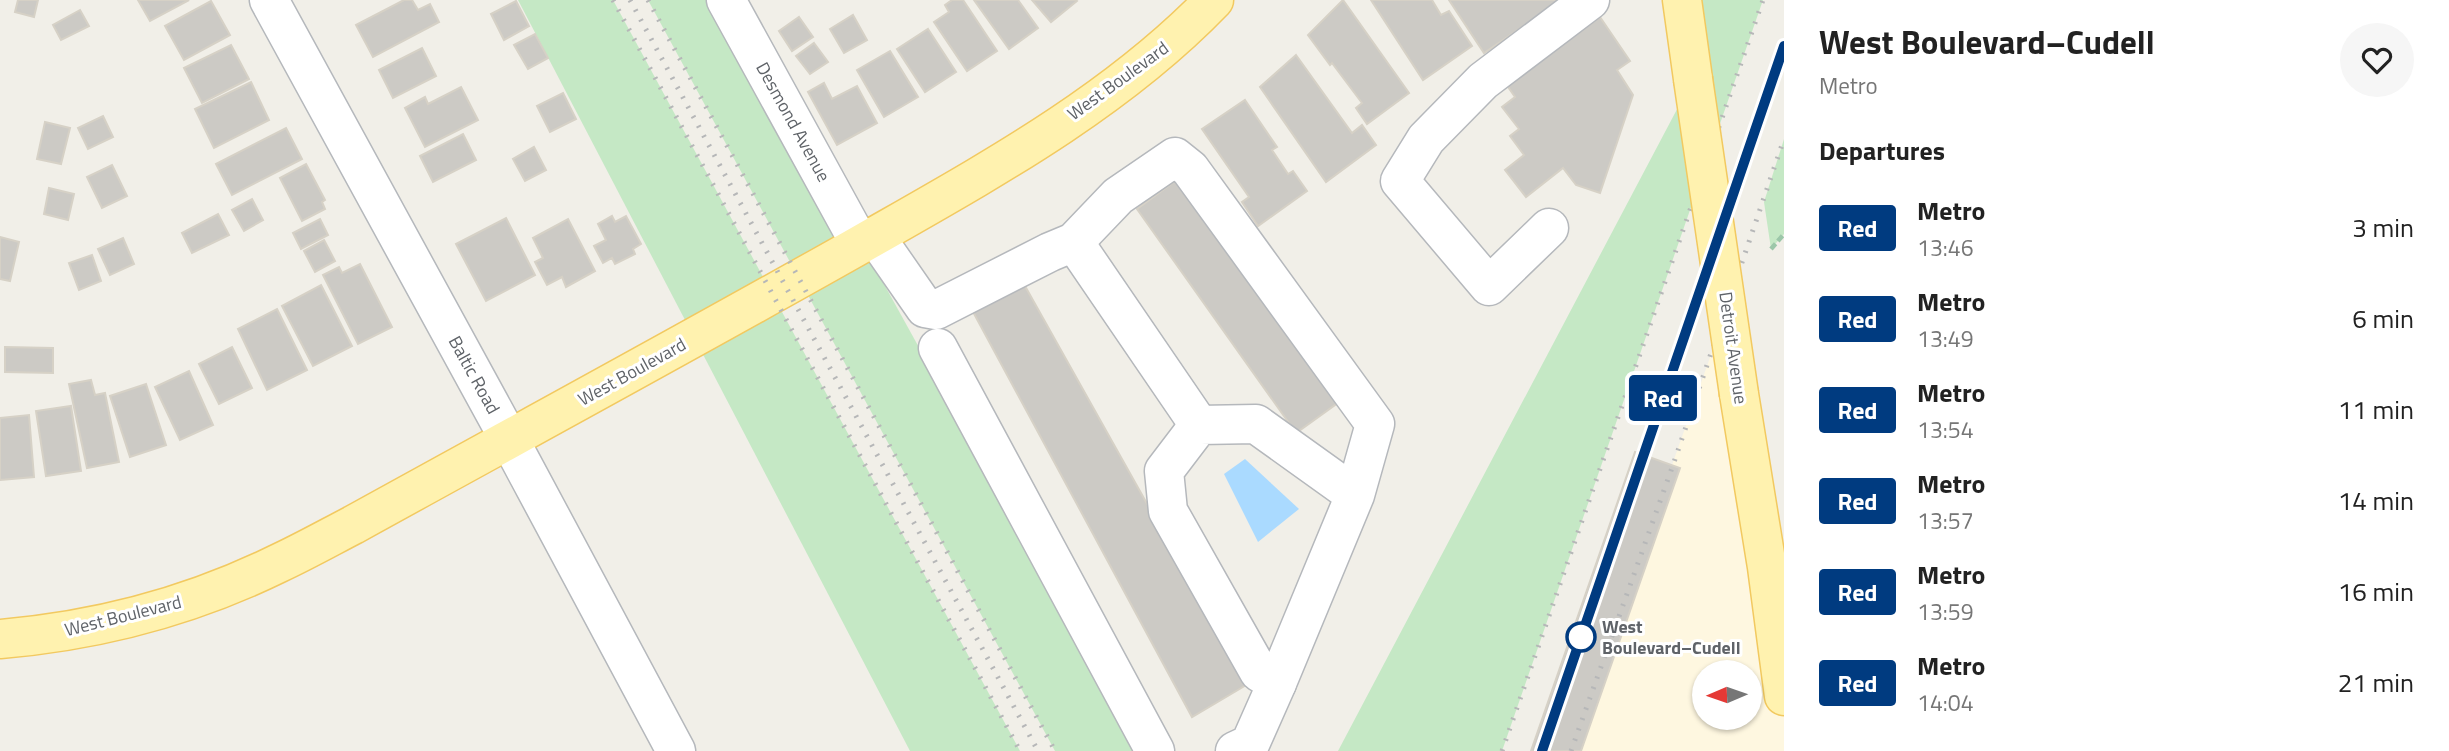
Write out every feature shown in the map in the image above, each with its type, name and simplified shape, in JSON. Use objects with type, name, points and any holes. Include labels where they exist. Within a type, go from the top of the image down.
[{"type":"main road","name":"West Boulevard","points":[[0,639],[25,637],[158,610],[277,565],[342,531],[938,202],[1088,105],[1160,51],[1214,0]]},
{"type":"main road","name":"Detroit Avenue","points":[[1682,0],[1784,696]]},
{"type":"street","name":"Baltic Road","points":[[268,0],[509,439],[676,751]]},
{"type":"street","name":"Desmond Avenue","points":[[726,0],[868,240],[925,309],[936,310],[1074,242]]},
{"type":"street","points":[[1549,228],[1489,286],[1400,181],[1426,139],[1483,81],[1590,0]]},
{"type":"street","points":[[1199,425],[1074,242],[1118,196],[1175,158],[1190,169],[1375,424],[1356,495],[1277,683],[1250,744],[1235,751]]},
{"type":"street","points":[[938,348],[1155,751]]},
{"type":"street","points":[[1199,425],[1256,424],[1356,495]]},
{"type":"street","points":[[1199,425],[1164,471],[1168,511],[1259,672],[1277,683]]},
{"type":"path","points":[[1770,249],[1784,234]]},
{"type":"shaded area","points":[[1725,315],[1784,696],[1784,751],[1571,751]]},
{"type":"green space","points":[[518,0],[613,0],[1020,751],[910,751]]},
{"type":"green space","points":[[648,0],[727,0],[1142,751],[1055,751]]},
{"type":"green space","points":[[1682,0],[1763,0],[1502,751],[1338,751],[1693,79]]},
{"type":"green space","points":[[1784,139],[1784,234],[1771,249],[1764,202]]},
{"type":"water","points":[[1245,459],[1299,509],[1258,542],[1224,474]]},
{"type":"building","points":[[18,0],[38,0],[34,17],[15,12]]},
{"type":"building","points":[[138,0],[189,0],[150,21]]},
{"type":"building","points":[[404,0],[412,0],[418,10],[430,4],[439,22],[373,57],[356,25]]},
{"type":"building","points":[[952,0],[963,0],[997,51],[967,71],[934,22],[949,12],[945,5]]},
{"type":"building","points":[[974,0],[1018,0],[1038,28],[1009,49]]},
{"type":"building","points":[[1032,0],[1076,0],[1077,1],[1051,22]]},
{"type":"building","points":[[1343,0],[1409,93],[1367,124],[1356,108],[1362,103],[1308,35]]},
{"type":"building","points":[[1371,0],[1432,0],[1441,15],[1449,11],[1472,46],[1423,80]]},
{"type":"building","points":[[1449,0],[1562,0],[1484,53]]},
{"type":"building","points":[[211,1],[230,35],[184,60],[165,26]]},
{"type":"building","points":[[516,1],[529,26],[504,40],[491,14]]},
{"type":"building","points":[[80,10],[89,26],[61,40],[53,25]]},
{"type":"building","points":[[853,15],[867,40],[844,53],[830,29]]},
{"type":"building","points":[[799,17],[813,37],[792,51],[779,31]]},
{"type":"building","points":[[1600,17],[1630,61],[1617,70],[1633,95],[1600,193],[1576,185],[1563,168],[1526,197],[1505,170],[1524,155],[1510,136],[1519,129],[1502,107],[1515,97],[1506,84]]},
{"type":"building","points":[[928,29],[956,72],[925,92],[897,49]]},
{"type":"building","points":[[535,34],[548,58],[528,69],[514,45]]},
{"type":"building","points":[[814,43],[828,62],[810,74],[796,56]]},
{"type":"building","points":[[231,45],[249,79],[202,103],[184,68]]},
{"type":"building","points":[[422,48],[436,76],[393,98],[379,70]]},
{"type":"building","points":[[890,51],[918,97],[884,117],[857,70]]},
{"type":"building","points":[[1296,55],[1352,133],[1362,125],[1376,145],[1326,182],[1260,87]]},
{"type":"building","points":[[251,82],[269,120],[214,148],[195,109]]},
{"type":"building","points":[[824,83],[832,99],[857,86],[877,123],[837,145],[808,92]]},
{"type":"building","points":[[461,87],[478,120],[425,147],[405,108],[425,97],[428,104]]},
{"type":"building","points":[[563,93],[576,119],[550,132],[537,106]]},
{"type":"building","points":[[1245,100],[1277,147],[1272,150],[1288,174],[1293,171],[1307,191],[1258,226],[1242,202],[1249,197],[1202,129]]},
{"type":"building","points":[[103,116],[113,137],[88,149],[78,128]]},
{"type":"building","points":[[45,122],[70,128],[61,164],[37,159]]},
{"type":"building","points":[[286,128],[302,159],[232,195],[216,164]]},
{"type":"building","points":[[463,134],[476,160],[433,182],[420,156]]},
{"type":"building","points":[[534,147],[546,170],[525,181],[513,159]]},
{"type":"building","points":[[306,164],[325,200],[322,202],[325,209],[302,221],[280,178]]},
{"type":"building","points":[[112,165],[127,196],[102,208],[87,177]]},
{"type":"building","points":[[1182,176],[1342,400],[1296,433],[1137,209]]},
{"type":"building","points":[[49,188],[74,194],[68,220],[44,214]]},
{"type":"building","points":[[252,199],[263,220],[244,231],[232,210]]},
{"type":"building","points":[[218,214],[229,235],[192,253],[182,233]]},
{"type":"building","points":[[612,216],[615,222],[626,216],[641,244],[633,249],[635,254],[615,264],[612,258],[603,263],[594,246],[606,240],[598,224]]},
{"type":"building","points":[[506,218],[535,275],[486,301],[456,244]]},
{"type":"building","points":[[320,219],[328,235],[301,249],[293,233]]},
{"type":"building","points":[[568,219],[595,271],[566,287],[562,277],[547,285],[535,262],[543,258],[533,238]]},
{"type":"building","points":[[0,237],[19,242],[10,281],[0,279]]},
{"type":"building","points":[[123,238],[134,264],[110,275],[98,249]]},
{"type":"building","points":[[324,240],[335,261],[315,272],[304,251]]},
{"type":"building","points":[[92,255],[101,281],[79,290],[69,263]]},
{"type":"building","points":[[360,264],[392,327],[358,344],[323,275],[339,267],[342,273]]},
{"type":"building","points":[[321,285],[352,346],[313,366],[282,306]]},
{"type":"building","points":[[1025,286],[1248,684],[1192,717],[972,310]]},
{"type":"building","points":[[277,309],[307,370],[267,390],[238,329]]},
{"type":"building","points":[[5,347],[53,348],[53,373],[5,372]]},
{"type":"building","points":[[232,347],[252,388],[219,404],[199,364]]},
{"type":"building","points":[[189,371],[213,425],[180,440],[155,387]]},
{"type":"building","points":[[91,380],[95,395],[105,393],[119,462],[87,468],[69,384]]},
{"type":"building","points":[[146,384],[166,445],[130,457],[110,396]]},
{"type":"building","points":[[71,406],[81,471],[46,476],[36,411]]},
{"type":"building","points":[[29,415],[34,477],[0,480],[0,418]]},
{"type":"building","points":[[1635,452],[1680,468],[1581,751],[1531,751]]},
{"type":"railway","points":[[613,0],[1020,751]]},
{"type":"railway","points":[[630,0],[1038,751]]},
{"type":"railway","points":[[648,0],[1055,751]]},
{"type":"railway","points":[[1502,751],[1763,0]]},
{"type":"railway","points":[[1542,751],[1784,46]]},
{"type":"railway","points":[[1571,751],[1673,465],[1784,139]]},
{"type":"metro line","name":"Red","points":[[1542,751],[1784,46]]},
{"type":"place","name":"West Boulevard–Cudell","points":[[1581,637]]}]
